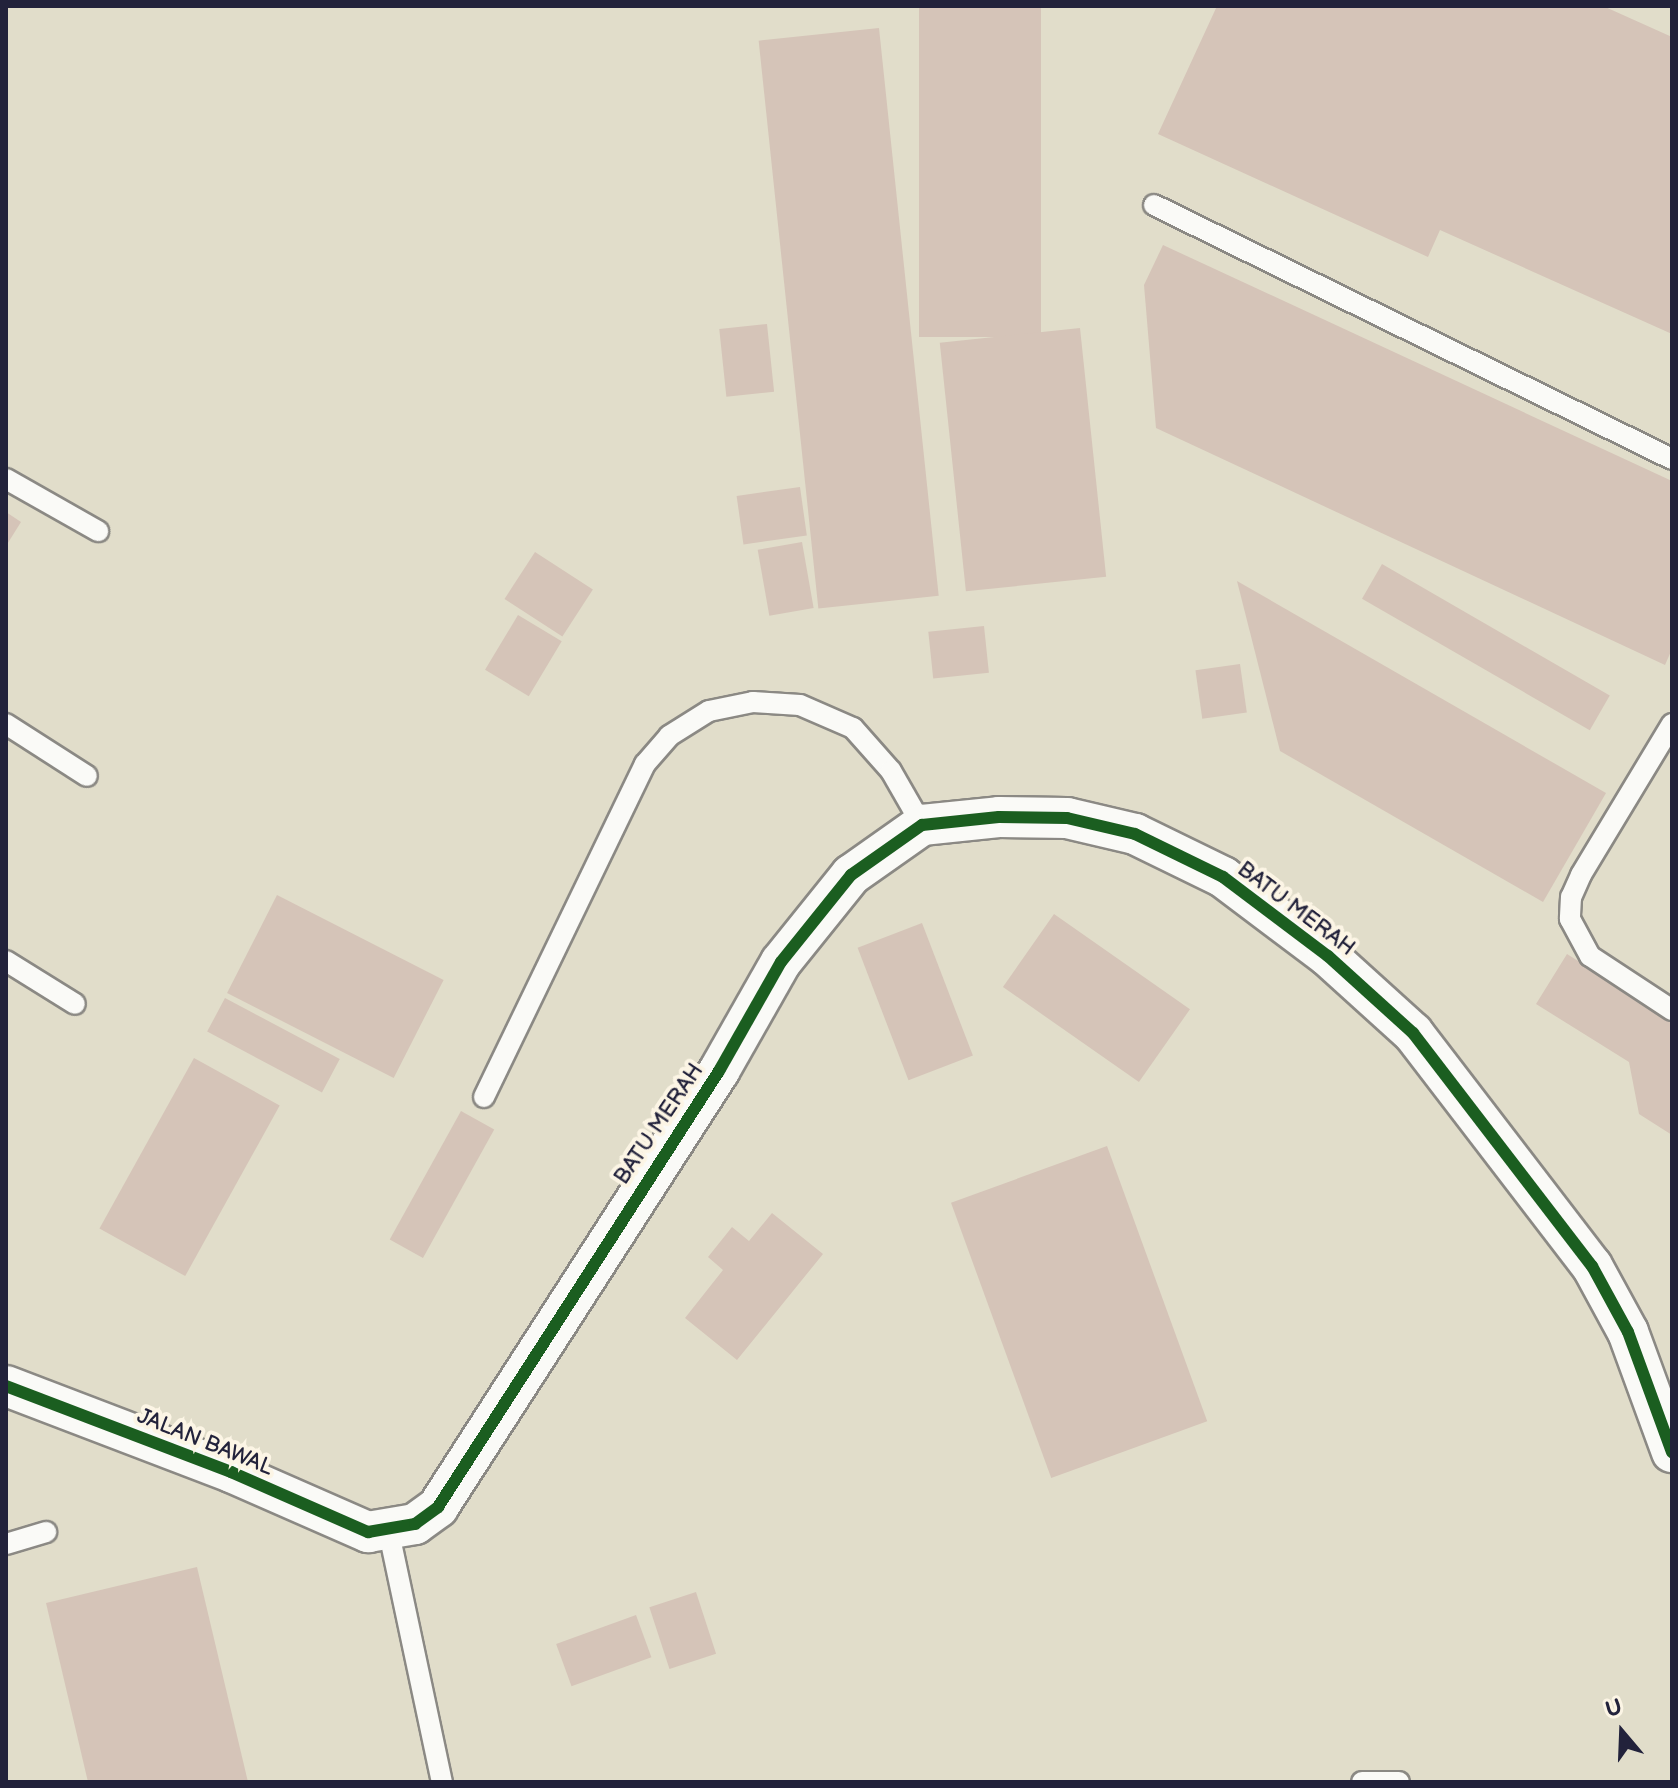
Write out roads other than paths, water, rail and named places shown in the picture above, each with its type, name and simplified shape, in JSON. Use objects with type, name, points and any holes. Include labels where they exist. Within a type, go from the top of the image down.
[{"type":"street","name":"BATU MERAH","points":[[389,1533],[415,1524],[438,1507],[719,1071],[781,962],[851,875],[922,825],[999,817],[1067,818],[1135,834],[1223,877],[1328,956],[1413,1033],[1592,1266],[1628,1332],[1672,1452]]},
{"type":"street","name":"JALAN BAWAL","points":[[6,1386],[231,1472],[368,1532],[389,1533]]},
{"type":"lane","points":[[1154,205],[1672,459]]},
{"type":"lane","points":[[6,479],[98,531]]},
{"type":"lane","points":[[484,1097],[645,764],[669,736],[709,711],[753,702],[800,705],[853,728],[891,771],[922,825]]},
{"type":"lane","points":[[6,724],[87,776]]},
{"type":"lane","points":[[1672,724],[1581,875],[1571,897],[1570,919],[1590,956],[1672,1010]]},
{"type":"lane","points":[[6,961],[75,1004]]},
{"type":"lane","points":[[6,1544],[46,1532]]},
{"type":"lane","points":[[389,1533],[442,1782]]},
{"type":"lane","points":[[1362,1782],[1399,1782]]}]
